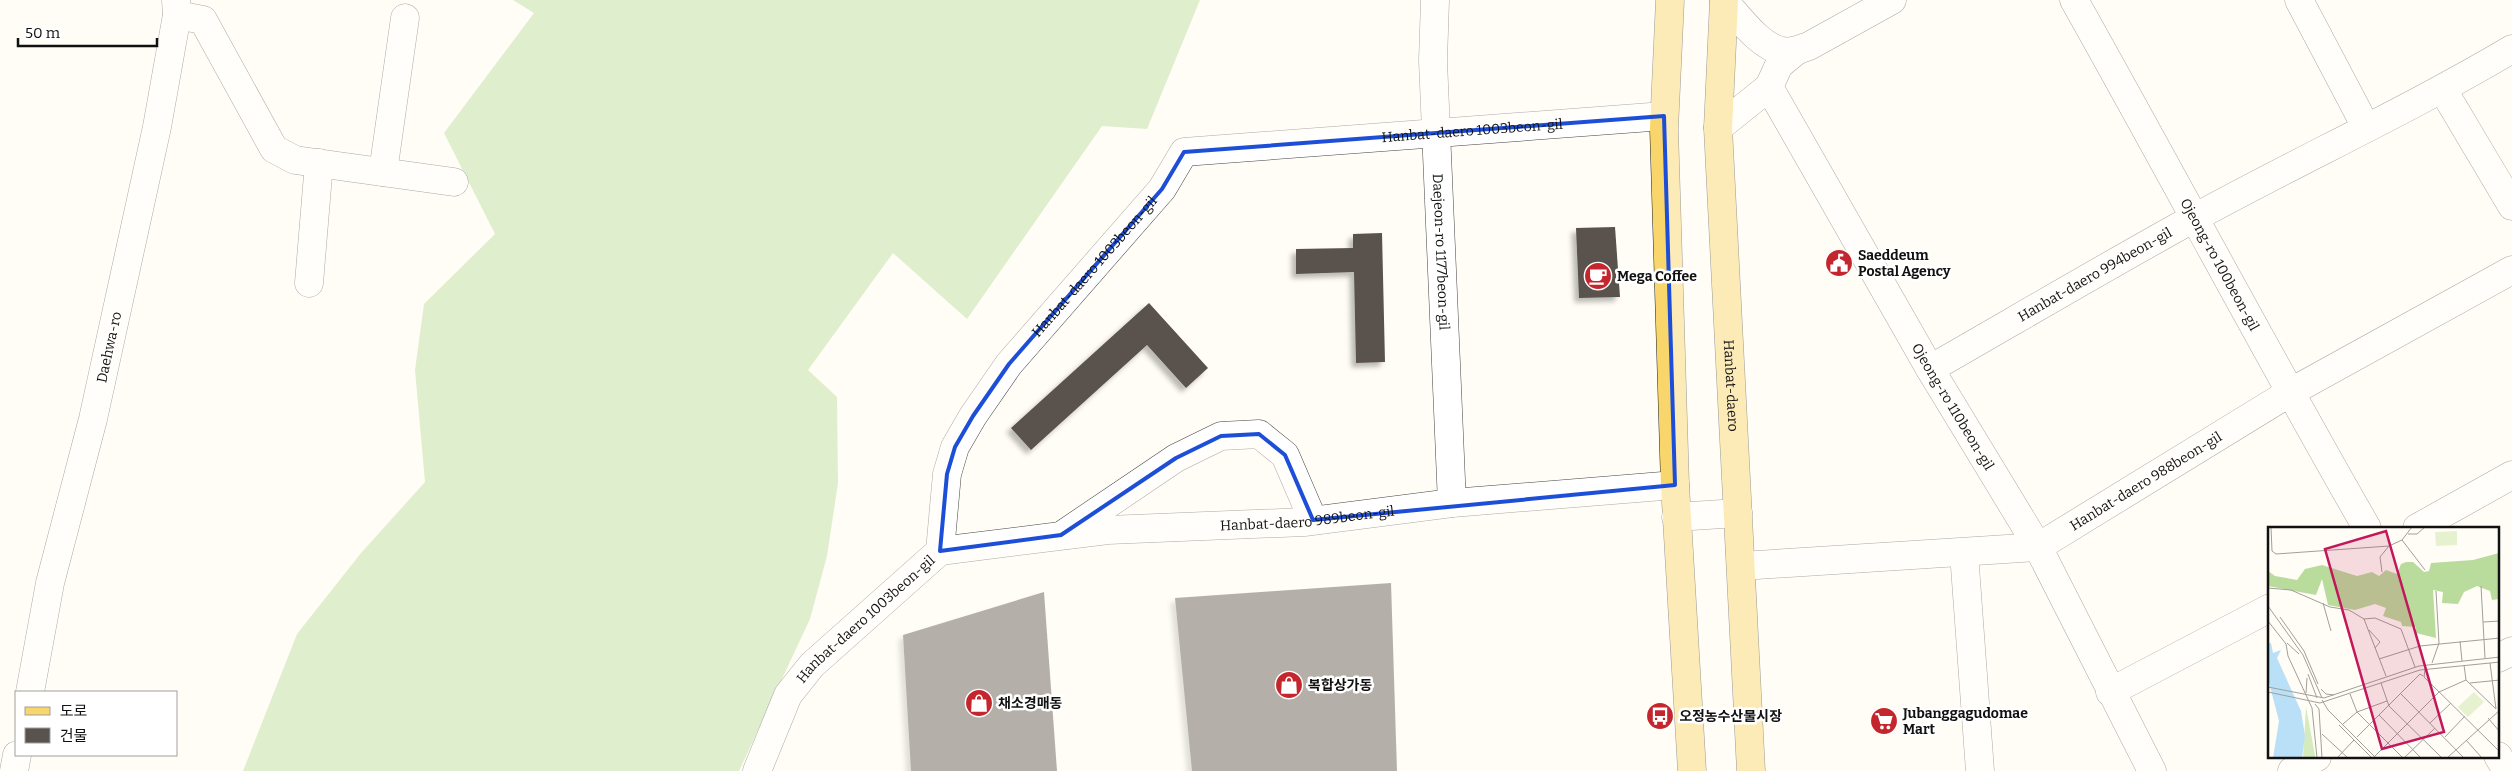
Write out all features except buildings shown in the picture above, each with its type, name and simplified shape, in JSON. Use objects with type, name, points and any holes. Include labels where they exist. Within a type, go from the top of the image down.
[{"type":"main road","points":[[1670,0],[1664,116],[1676,517],[1692,771]]},
{"type":"main road","name":"Hanbat-daero","points":[[1724,1],[1718,128],[1751,771]]},
{"type":"street","name":"Daejeon-ro 1177beon-gil","points":[[1435,0],[1433,61],[1452,504]]},
{"type":"street","points":[[1718,128],[1769,87],[1779,65],[1796,51],[1892,0]]},
{"type":"street","name":"Ojeong-ro 100beon-gil","points":[[2074,0],[2196,217],[2289,393],[2367,527]]},
{"type":"street","points":[[2300,0],[2366,127]]},
{"type":"street","points":[[1724,1],[1765,43],[1783,51],[1796,51]]},
{"type":"street","points":[[176,7],[203,20],[274,149],[295,160],[454,182]]},
{"type":"street","name":"Daehwa-ro","points":[[30,691],[50,583],[93,419],[157,127],[176,7]]},
{"type":"street","points":[[383,172],[405,18]]},
{"type":"street","name":"Hanbat-daero 994beon-gil","points":[[1930,369],[2196,217],[2366,127],[2443,90],[2512,49]]},
{"type":"street","name":"Ojeong-ro 110beon-gil","points":[[1769,87],[1930,369],[2038,547],[2110,692],[2152,771]]},
{"type":"street","points":[[2443,90],[2512,206]]},
{"type":"street","name":"Hanbat-daero 1003beon-gil","points":[[757,771],[788,695],[812,665],[940,551],[948,474],[955,447],[973,416],[1009,364],[1162,189],[1184,152],[1664,116]]},
{"type":"street","points":[[309,284],[319,163]]},
{"type":"street","name":"Hanbat-daero 988beon-gil","points":[[1741,566],[2038,547],[2289,393],[2512,270]]},
{"type":"street","points":[[1061,535],[1176,458],[1221,436],[1259,434],[1286,454],[1313,520]]},
{"type":"street","points":[[2419,527],[2512,475]]},
{"type":"street","name":"Hanbat-daero 989beon-gil","points":[[940,551],[1108,530],[1313,520],[1452,504],[1675,485]]},
{"type":"street","points":[[1676,517],[1738,513]]},
{"type":"street","points":[[1964,553],[1980,771]]},
{"type":"street","points":[[2110,692],[2268,609]]},
{"type":"street","points":[[2500,657],[2512,651]]},
{"type":"street","points":[[14,771],[17,756]]},
{"type":"street","points":[[2292,771],[2315,758]]},
{"type":"street","points":[[2499,758],[2507,771]]},
{"type":"highlighted area","points":[[1664,116],[1675,485],[1313,520],[1285,455],[1259,434],[1221,436],[1176,458],[1061,535],[940,551],[947,474],[955,447],[973,416],[1009,364],[1162,189],[1184,152]]},
{"type":"green space","points":[[513,0],[1200,0],[1147,129],[1102,126],[967,319],[893,253],[808,370],[837,397],[838,483],[827,556],[810,619],[739,771],[243,771],[297,634],[361,553],[425,482],[415,370],[424,304],[495,234],[444,133],[534,13]]},
{"type":"place","name":"Saeddeum Postal Agency","points":[[1839,263]]},
{"type":"place","name":"Mega Coffee","points":[[1598,276]]},
{"type":"place","name":"복합상가동","points":[[1289,685]]},
{"type":"place","name":"채소경매동","points":[[979,703]]},
{"type":"place","name":"오정농수산물시장","points":[[1660,716]]},
{"type":"place","name":"Jubanggagudomae Mart","points":[[1884,721]]}]
